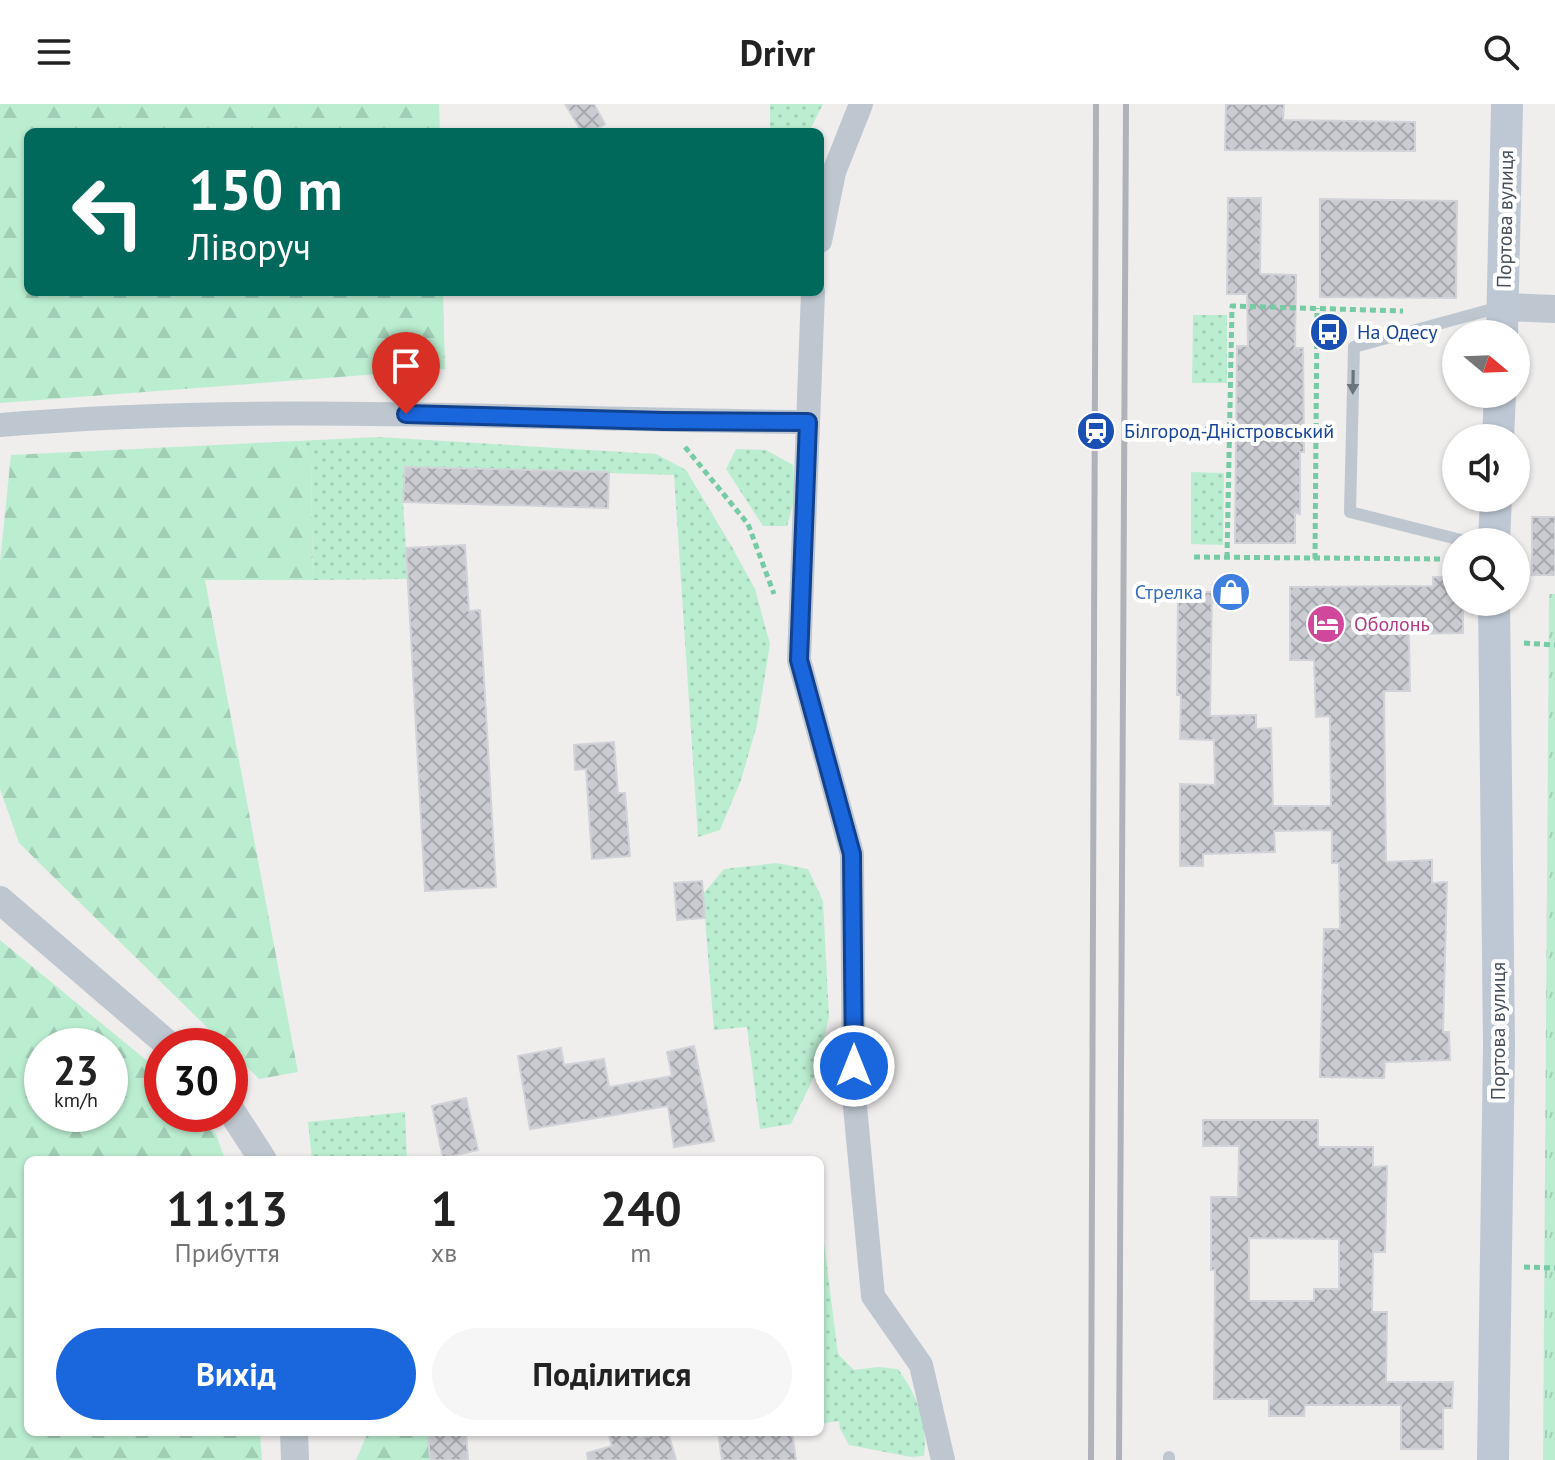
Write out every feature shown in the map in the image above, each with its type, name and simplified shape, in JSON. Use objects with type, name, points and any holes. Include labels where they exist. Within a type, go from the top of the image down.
[{"type":"main road","name":"Портова вулиця","points":[[1503,320],[1507,104]]},
{"type":"main road","name":"Портова вулиця","points":[[1493,1460],[1499,1045],[1494,616]]},
{"type":"street","points":[[824,221],[834,172],[861,104]]},
{"type":"street","points":[[813,296],[799,660],[852,854],[854,1096],[873,1296],[921,1365],[943,1460]]},
{"type":"street","points":[[1503,320],[1555,309]]},
{"type":"street","points":[[0,425],[98,416],[406,414],[808,422]]},
{"type":"street","points":[[0,900],[149,1028]]},
{"type":"street","points":[[245,1132],[260,1156]]},
{"type":"street","points":[[294,1436],[295,1460]]},
{"type":"lane","points":[[1447,320],[1475,312],[1503,320]]},
{"type":"lane","points":[[1442,322],[1354,347],[1350,512],[1442,535]]},
{"type":"path","points":[[1227,558],[1232,306],[1411,311]]},
{"type":"path","points":[[1315,559],[1317,308]]},
{"type":"path","points":[[664,421],[748,524],[779,605]]},
{"type":"path","points":[[1195,429],[1229,429]]},
{"type":"path","points":[[1194,557],[1442,559]]},
{"type":"path","points":[[1520,643],[1555,645]]},
{"type":"path","points":[[1521,1267],[1555,1268]]},
{"type":"green space","points":[[0,104],[439,104],[440,128],[24,128],[24,296],[443,296],[445,369],[0,403]]},
{"type":"green space","points":[[770,104],[823,104],[811,128],[770,128]]},
{"type":"green space","points":[[1193,315],[1227,315],[1227,383],[1192,383]]},
{"type":"green space","points":[[379,437],[656,454],[686,470],[755,589],[770,644],[757,725],[741,780],[720,830],[698,837],[674,475],[405,467],[403,502],[408,579],[313,580],[311,460],[297,441]]},
{"type":"green space","points":[[297,441],[311,460],[313,580],[205,580],[298,1072],[259,1079],[248,1068],[248,1028],[208,1028],[19,843],[0,789],[0,562],[11,455]]},
{"type":"green space","points":[[736,449],[766,450],[793,465],[795,497],[787,526],[763,526],[726,469]]},
{"type":"green space","points":[[1191,472],[1224,473],[1223,545],[1191,544]]},
{"type":"green space","points":[[1549,594],[1555,594],[1555,1460],[1543,1460]]},
{"type":"green space","points":[[776,863],[808,869],[823,901],[829,1017],[815,1075],[791,1124],[760,1129],[747,1027],[714,1030],[703,894],[724,869]]},
{"type":"green space","points":[[0,940],[107,1028],[24,1028],[24,1132],[128,1132],[128,1045],[144,1058],[144,1132],[214,1132],[224,1156],[24,1156],[24,1436],[260,1436],[262,1460],[0,1460]]},
{"type":"green space","points":[[405,1112],[407,1156],[312,1156],[308,1122]]},
{"type":"green space","points":[[824,1243],[838,1354],[854,1370],[878,1367],[898,1369],[920,1410],[924,1456],[911,1457],[849,1445],[839,1421],[824,1423]]},
{"type":"green space","points":[[366,1436],[428,1436],[430,1460],[356,1460]]},
{"type":"building","points":[[565,104],[594,104],[605,124],[598,128],[580,128]]},
{"type":"building","points":[[1226,104],[1284,104],[1283,120],[1415,122],[1415,151],[1225,150]]},
{"type":"building","points":[[1228,198],[1261,198],[1260,274],[1296,275],[1295,348],[1303,348],[1304,452],[1300,452],[1300,514],[1295,513],[1295,543],[1235,543],[1237,346],[1248,346],[1247,294],[1227,294]]},
{"type":"building","points":[[1320,199],[1457,201],[1456,298],[1320,297]]},
{"type":"building","points":[[405,467],[609,472],[608,508],[403,502]]},
{"type":"building","points":[[1532,517],[1555,517],[1555,575],[1532,575]]},
{"type":"building","points":[[465,545],[469,611],[480,610],[496,887],[425,891],[406,548]]},
{"type":"building","points":[[1433,577],[1442,577],[1442,616],[1463,616],[1463,633],[1409,634],[1410,691],[1384,691],[1386,862],[1432,860],[1432,883],[1447,882],[1443,1032],[1449,1032],[1450,1060],[1385,1062],[1384,1078],[1320,1077],[1324,929],[1340,929],[1339,863],[1332,863],[1332,830],[1274,831],[1275,852],[1203,854],[1203,866],[1180,866],[1180,784],[1215,785],[1214,740],[1180,739],[1181,695],[1177,695],[1178,592],[1212,592],[1210,716],[1256,715],[1256,729],[1271,728],[1273,806],[1331,806],[1330,716],[1316,717],[1314,660],[1290,660],[1290,587],[1433,586]]},
{"type":"building","points":[[614,742],[618,793],[625,793],[630,856],[592,859],[586,769],[575,770],[574,745]]},
{"type":"building","points":[[702,881],[705,918],[677,920],[674,883]]},
{"type":"building","points":[[694,1046],[714,1141],[674,1147],[668,1106],[530,1129],[518,1056],[561,1048],[564,1065],[604,1059],[609,1087],[672,1076],[667,1052]]},
{"type":"building","points":[[466,1098],[478,1150],[443,1156],[432,1106]]},
{"type":"building","points":[[1203,1120],[1318,1120],[1318,1147],[1373,1147],[1373,1167],[1387,1166],[1385,1252],[1373,1252],[1372,1312],[1387,1312],[1386,1382],[1453,1382],[1452,1408],[1443,1408],[1443,1449],[1401,1449],[1401,1405],[1305,1405],[1304,1416],[1269,1416],[1269,1399],[1214,1399],[1215,1270],[1211,1270],[1211,1197],[1238,1197],[1239,1146],[1203,1146]],"holes":[[[1249,1238],[1339,1239],[1339,1289],[1314,1289],[1314,1301],[1249,1301]]]},
{"type":"building","points":[[428,1436],[466,1436],[468,1460],[430,1460]]},
{"type":"building","points":[[609,1436],[669,1436],[676,1460],[588,1460],[587,1453],[612,1446]]},
{"type":"building","points":[[719,1436],[793,1436],[796,1460],[722,1460]]},
{"type":"railway","points":[[1091,1460],[1096,104]]},
{"type":"railway","points":[[1119,1460],[1126,104]]},
{"type":"place","name":"На Одесу","points":[[1329,332]]},
{"type":"place","name":"Білгород-Дністровський","points":[[1096,431]]},
{"type":"place","name":"Стрелка","points":[[1231,592]]},
{"type":"place","name":"Оболонь","points":[[1326,624]]},
{"type":"route","points":[[406,414],[808,422],[799,660],[852,854],[854,1066]]}]
